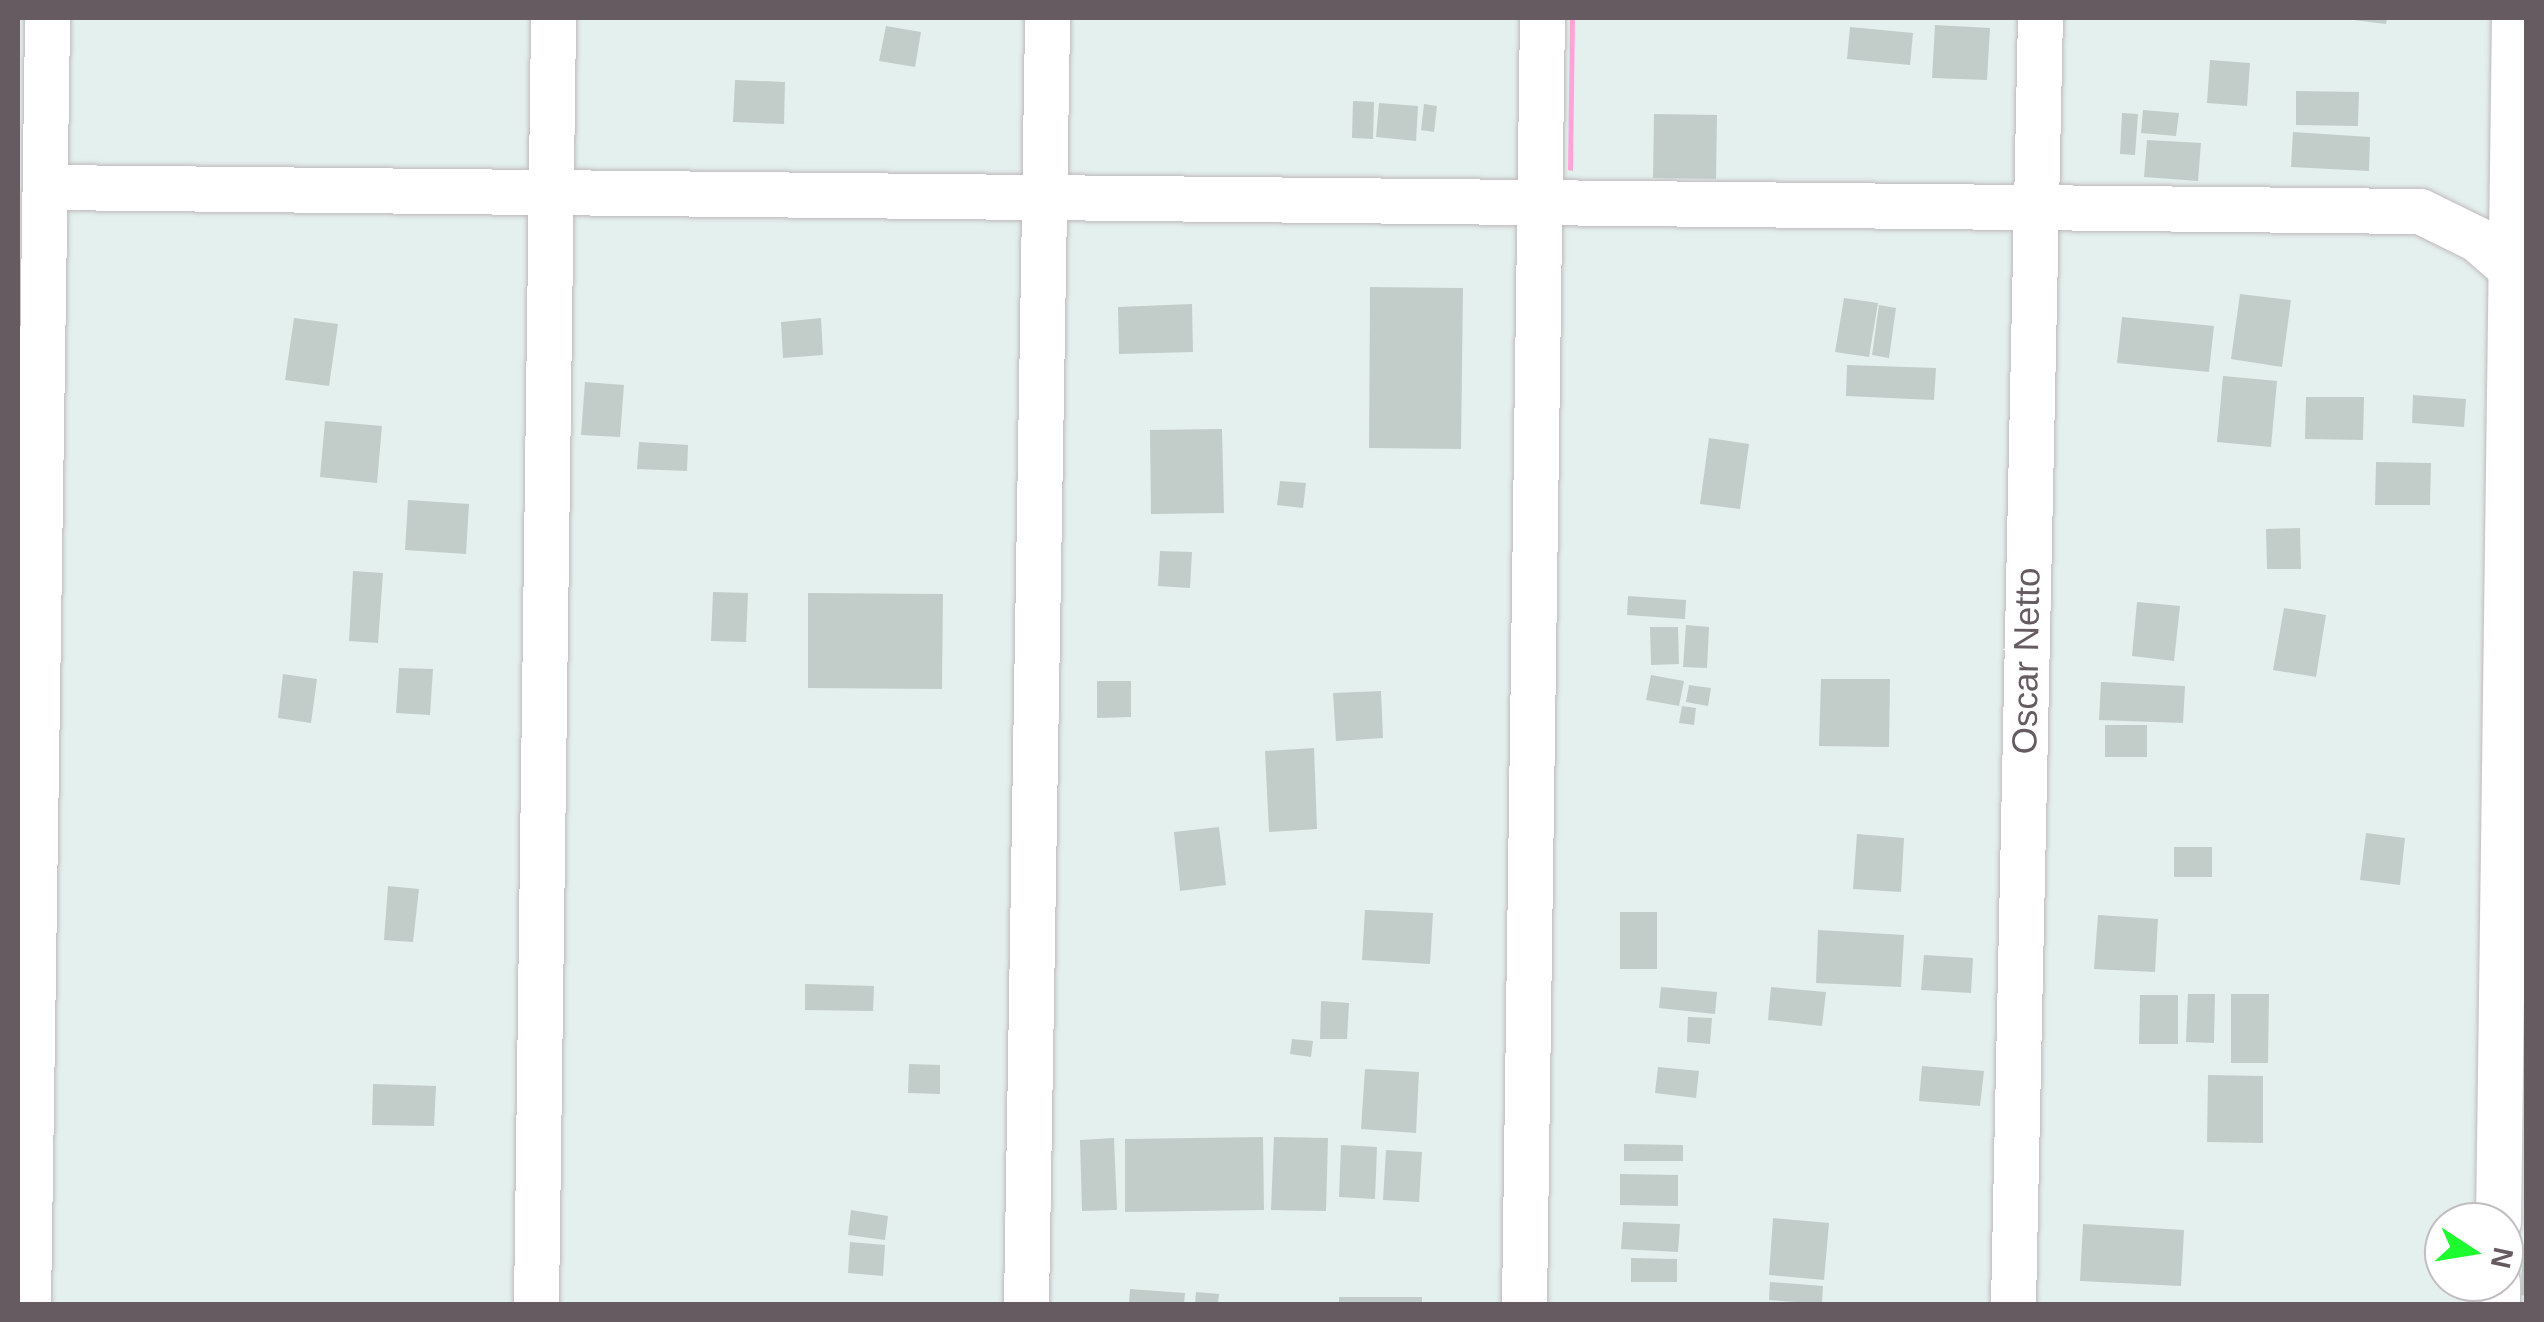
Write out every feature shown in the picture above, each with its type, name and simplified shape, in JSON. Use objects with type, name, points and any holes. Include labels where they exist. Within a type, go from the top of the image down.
[{"type":"street","points":[[28,1304],[47,18]]},
{"type":"street","points":[[536,1304],[553,18]]},
{"type":"street","points":[[1026,1304],[1047,18]]},
{"type":"street","points":[[1524,1304],[1542,18]]},
{"type":"street","name":"Oscar Netto","points":[[2013,1304],[2040,18]]},
{"type":"street","points":[[2499,1202],[2515,806],[2518,275],[2514,18]]},
{"type":"street","points":[[46,187],[1044,195],[2036,211],[2420,212],[2463,231],[2518,275]]},
{"type":"shaded area","points":[[1570,18],[1575,18],[1573,171],[1568,170]]},
{"type":"building","points":[[2338,18],[2387,18],[2386,24]]},
{"type":"building","points":[[1935,25],[1990,28],[1987,80],[1932,78]]},
{"type":"building","points":[[886,26],[921,32],[915,67],[879,61]]},
{"type":"building","points":[[1850,27],[1913,33],[1910,65],[1847,59]]},
{"type":"building","points":[[2210,60],[2250,63],[2247,106],[2207,103]]},
{"type":"building","points":[[735,80],[785,82],[784,124],[733,122]]},
{"type":"building","points":[[2296,91],[2359,92],[2358,126],[2296,125]]},
{"type":"building","points":[[1353,101],[1374,102],[1373,139],[1352,138]]},
{"type":"building","points":[[1379,103],[1418,106],[1416,141],[1376,137]]},
{"type":"building","points":[[1424,104],[1437,106],[1434,132],[1421,130]]},
{"type":"building","points":[[2143,110],[2179,113],[2176,136],[2141,133]]},
{"type":"building","points":[[2122,113],[2138,114],[2135,155],[2120,154]]},
{"type":"building","points":[[1654,114],[1717,115],[1716,179],[1653,178]]},
{"type":"building","points":[[2293,132],[2370,137],[2369,171],[2291,167]]},
{"type":"building","points":[[2147,140],[2201,143],[2198,181],[2144,177]]},
{"type":"building","points":[[1370,287],[1463,288],[1461,449],[1369,448]]},
{"type":"building","points":[[2240,294],[2291,300],[2282,367],[2231,359]]},
{"type":"building","points":[[1844,298],[1878,303],[1869,357],[1835,352]]},
{"type":"building","points":[[1192,304],[1193,352],[1119,354],[1118,307]]},
{"type":"building","points":[[1879,305],[1896,308],[1889,358],[1872,355]]},
{"type":"building","points":[[2122,317],[2214,326],[2209,372],[2117,363]]},
{"type":"building","points":[[294,318],[338,324],[329,386],[285,380]]},
{"type":"building","points":[[821,318],[823,355],[783,358],[781,322]]},
{"type":"building","points":[[1847,365],[1936,368],[1934,400],[1846,396]]},
{"type":"building","points":[[2223,376],[2277,381],[2271,447],[2217,442]]},
{"type":"building","points":[[585,382],[624,385],[620,437],[581,435]]},
{"type":"building","points":[[2413,395],[2466,399],[2464,427],[2412,423]]},
{"type":"building","points":[[2306,397],[2364,397],[2363,440],[2305,439]]},
{"type":"building","points":[[325,421],[382,426],[377,483],[320,477]]},
{"type":"building","points":[[1222,429],[1224,513],[1151,514],[1150,430]]},
{"type":"building","points":[[1709,438],[1749,444],[1740,509],[1700,504]]},
{"type":"building","points":[[639,442],[688,445],[687,471],[637,469]]},
{"type":"building","points":[[2376,462],[2431,463],[2430,505],[2375,505]]},
{"type":"building","points":[[1280,481],[1306,483],[1303,508],[1277,505]]},
{"type":"building","points":[[408,500],[469,504],[466,554],[405,550]]},
{"type":"building","points":[[2300,528],[2301,569],[2267,569],[2266,529]]},
{"type":"building","points":[[1160,551],[1192,552],[1190,588],[1158,586]]},
{"type":"building","points":[[353,571],[383,573],[378,643],[349,641]]},
{"type":"building","points":[[713,592],[748,593],[746,642],[711,641]]},
{"type":"building","points":[[808,593],[943,594],[942,689],[808,688]]},
{"type":"building","points":[[1628,596],[1686,600],[1685,619],[1627,615]]},
{"type":"building","points":[[2137,602],[2180,606],[2174,661],[2132,656]]},
{"type":"building","points":[[2284,608],[2326,615],[2316,677],[2273,670]]},
{"type":"building","points":[[1686,625],[1709,627],[1707,668],[1683,667]]},
{"type":"building","points":[[1650,627],[1678,627],[1679,664],[1651,665]]},
{"type":"building","points":[[399,668],[433,669],[430,715],[396,713]]},
{"type":"building","points":[[283,674],[317,679],[311,723],[278,718]]},
{"type":"building","points":[[1651,675],[1684,681],[1679,706],[1646,700]]},
{"type":"building","points":[[1821,679],[1890,679],[1889,747],[1819,746]]},
{"type":"building","points":[[1097,681],[1131,681],[1131,717],[1097,718]]},
{"type":"building","points":[[2101,682],[2185,686],[2183,723],[2099,720]]},
{"type":"building","points":[[1689,685],[1711,688],[1708,706],[1686,702]]},
{"type":"building","points":[[1381,691],[1383,738],[1336,741],[1333,693]]},
{"type":"building","points":[[1682,706],[1696,708],[1694,725],[1679,723]]},
{"type":"building","points":[[2105,725],[2147,725],[2147,757],[2105,757]]},
{"type":"building","points":[[1314,748],[1317,829],[1269,832],[1265,751]]},
{"type":"building","points":[[1219,827],[1226,885],[1180,891],[1174,832]]},
{"type":"building","points":[[2366,833],[2405,838],[2400,885],[2360,880]]},
{"type":"building","points":[[1857,834],[1904,838],[1901,892],[1853,889]]},
{"type":"building","points":[[2174,847],[2212,847],[2212,877],[2174,877]]},
{"type":"building","points":[[388,886],[419,889],[413,942],[384,940]]},
{"type":"building","points":[[1365,910],[1433,913],[1430,964],[1362,960]]},
{"type":"building","points":[[1620,912],[1657,912],[1657,969],[1620,969]]},
{"type":"building","points":[[2098,915],[2158,919],[2155,972],[2094,969]]},
{"type":"building","points":[[1818,930],[1904,935],[1901,987],[1816,983]]},
{"type":"building","points":[[1924,955],[1973,958],[1971,993],[1921,990]]},
{"type":"building","points":[[805,984],[874,986],[873,1011],[805,1010]]},
{"type":"building","points":[[1661,987],[1717,992],[1715,1014],[1659,1008]]},
{"type":"building","points":[[1771,987],[1826,992],[1822,1026],[1768,1020]]},
{"type":"building","points":[[2188,994],[2215,994],[2214,1043],[2186,1042]]},
{"type":"building","points":[[2231,994],[2269,994],[2268,1063],[2231,1063]]},
{"type":"building","points":[[2140,995],[2178,995],[2178,1044],[2139,1044]]},
{"type":"building","points":[[1321,1001],[1349,1003],[1347,1039],[1320,1039]]},
{"type":"building","points":[[1688,1017],[1712,1018],[1710,1044],[1687,1042]]},
{"type":"building","points":[[1292,1039],[1313,1041],[1311,1057],[1290,1054]]},
{"type":"building","points":[[909,1064],[940,1065],[940,1094],[908,1093]]},
{"type":"building","points":[[1922,1066],[1984,1071],[1980,1106],[1919,1101]]},
{"type":"building","points":[[1658,1067],[1699,1071],[1696,1098],[1655,1093]]},
{"type":"building","points":[[1365,1069],[1419,1072],[1416,1133],[1361,1129]]},
{"type":"building","points":[[2208,1075],[2263,1076],[2263,1143],[2207,1142]]},
{"type":"building","points":[[373,1084],[436,1086],[434,1126],[372,1125]]},
{"type":"building","points":[[1263,1137],[1264,1210],[1125,1212],[1125,1139]]},
{"type":"building","points":[[1274,1137],[1328,1138],[1326,1211],[1271,1210]]},
{"type":"building","points":[[1114,1138],[1117,1210],[1082,1211],[1080,1140]]},
{"type":"building","points":[[1624,1144],[1683,1145],[1683,1161],[1624,1161]]},
{"type":"building","points":[[1341,1145],[1377,1147],[1375,1199],[1339,1197]]},
{"type":"building","points":[[1386,1150],[1422,1152],[1419,1202],[1383,1200]]},
{"type":"building","points":[[1620,1174],[1678,1175],[1678,1206],[1620,1205]]},
{"type":"building","points":[[851,1210],[888,1216],[885,1240],[848,1235]]},
{"type":"building","points":[[1773,1218],[1829,1223],[1824,1280],[1769,1275]]},
{"type":"building","points":[[1623,1222],[1680,1224],[1678,1252],[1621,1249]]},
{"type":"building","points":[[2083,1224],[2184,1230],[2181,1286],[2080,1281]]},
{"type":"building","points":[[850,1242],[885,1245],[883,1276],[848,1273]]},
{"type":"building","points":[[1631,1258],[1677,1259],[1677,1282],[1631,1282]]},
{"type":"building","points":[[2524,1258],[2526,1258],[2524,1296]]},
{"type":"building","points":[[1770,1282],[1823,1286],[1822,1304],[1769,1300]]},
{"type":"building","points":[[1130,1289],[1185,1293],[1184,1304],[1129,1304]]},
{"type":"building","points":[[1196,1292],[1219,1294],[1218,1304],[1195,1304]]},
{"type":"building","points":[[1339,1297],[1422,1297],[1422,1304],[1339,1304]]}]
